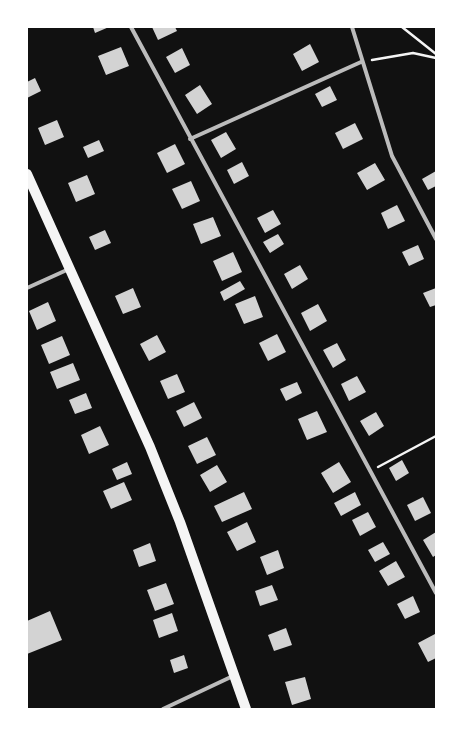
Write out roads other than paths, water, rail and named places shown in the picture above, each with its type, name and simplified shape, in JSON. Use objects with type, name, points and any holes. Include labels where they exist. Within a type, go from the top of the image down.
[{"type":"main road","points":[[27,174],[150,447],[180,522],[246,709]]},
{"type":"street","points":[[131,27],[436,593]]},
{"type":"street","points":[[352,27],[361,62],[392,156],[436,239]]},
{"type":"street","points":[[190,139],[361,62]]},
{"type":"street","points":[[27,288],[70,269]]},
{"type":"street","points":[[163,709],[234,676]]}]
